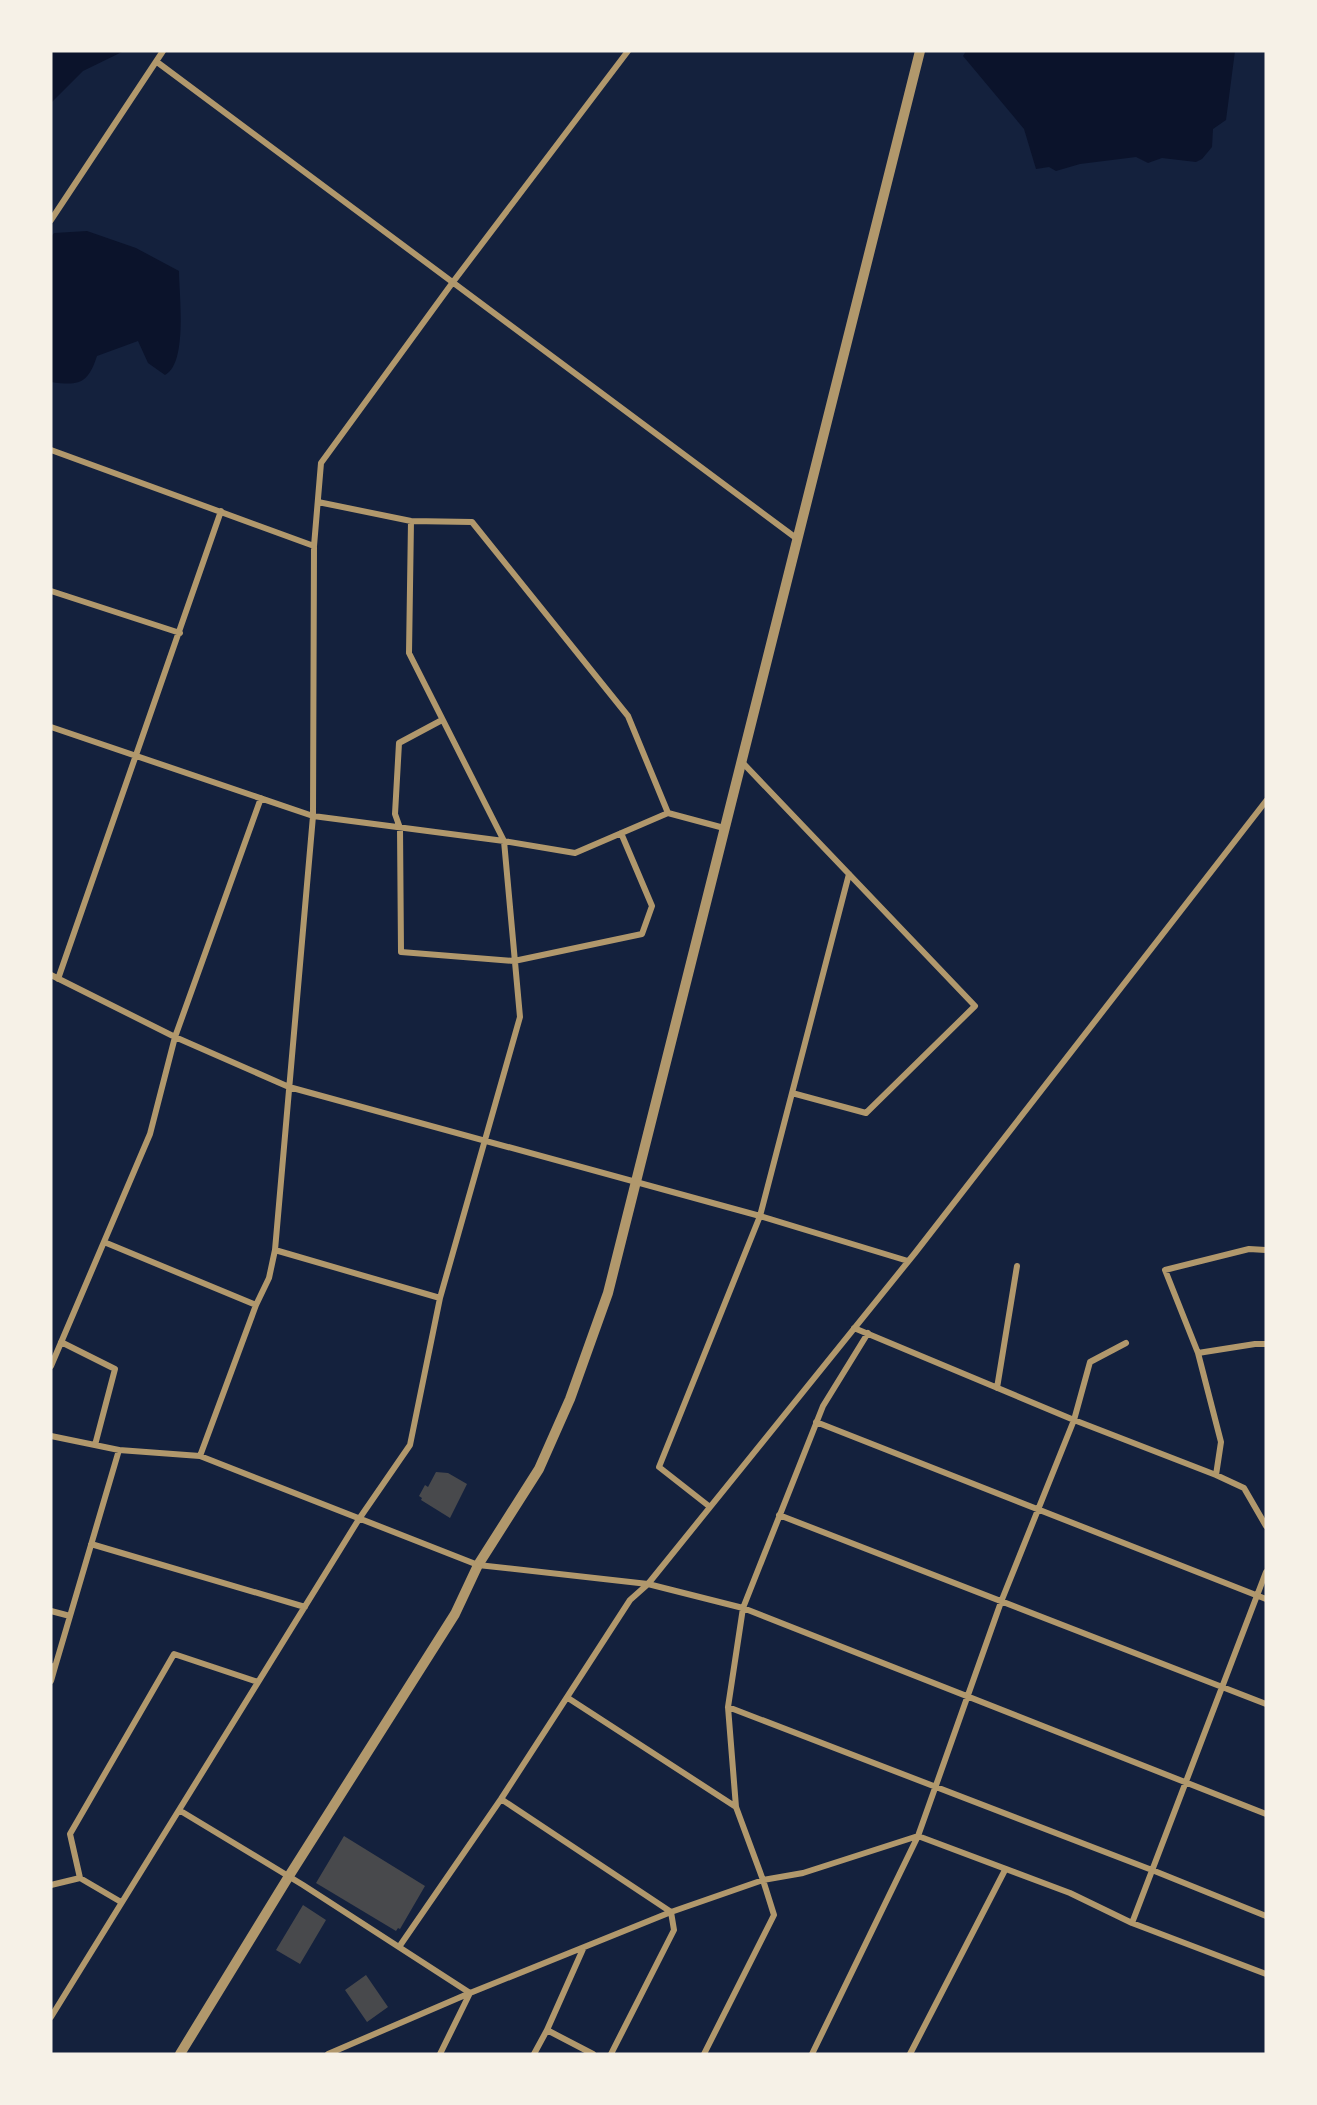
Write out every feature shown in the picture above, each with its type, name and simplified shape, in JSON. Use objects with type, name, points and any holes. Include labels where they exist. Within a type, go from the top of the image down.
[{"type":"street","points":[[51,220],[163,51]]},
{"type":"street","points":[[200,1456],[256,1305],[269,1278],[274,1250],[313,816],[314,546],[321,463],[453,282],[628,51]]},
{"type":"street","points":[[180,2054],[289,1876],[455,1614],[478,1565],[539,1469],[570,1399],[608,1293],[920,51]]},
{"type":"street","points":[[157,62],[796,538]]},
{"type":"street","points":[[51,450],[314,546]]},
{"type":"street","points":[[318,502],[411,521],[472,522],[628,716],[668,813]]},
{"type":"street","points":[[58,979],[221,511]]},
{"type":"street","points":[[51,2017],[359,1519],[410,1445],[440,1298],[520,1017],[504,841],[409,653],[411,521]]},
{"type":"street","points":[[51,591],[180,633]]},
{"type":"street","points":[[442,720],[399,743],[395,814],[400,828],[401,952],[514,961],[642,934],[652,906],[621,833]]},
{"type":"street","points":[[51,727],[313,816],[373,822],[400,828],[504,841],[575,853],[668,813],[724,828]]},
{"type":"street","points":[[741,760],[975,1006],[866,1113],[792,1093]]},
{"type":"street","points":[[51,1366],[150,1134],[175,1037],[261,798]]},
{"type":"street","points":[[399,1947],[501,1799],[630,1600],[648,1584],[908,1261],[1266,801]]},
{"type":"street","points":[[710,1507],[659,1467],[760,1216],[849,874]]},
{"type":"street","points":[[51,975],[175,1037],[289,1087],[760,1216],[908,1261]]},
{"type":"street","points":[[104,1242],[256,1305]]},
{"type":"street","points":[[1216,1475],[1221,1442],[1198,1353],[1165,1270],[1249,1249],[1266,1250]]},
{"type":"street","points":[[274,1250],[440,1298]]},
{"type":"street","points":[[997,1388],[1017,1266]]},
{"type":"street","points":[[854,1328],[1244,1488],[1266,1526]]},
{"type":"street","points":[[705,2054],[774,1915],[736,1807],[728,1707],[743,1608],[823,1406],[868,1334]]},
{"type":"street","points":[[62,1342],[115,1369],[94,1445]]},
{"type":"street","points":[[812,2054],[918,1836],[1001,1602],[1074,1420],[1090,1362],[1126,1343]]},
{"type":"street","points":[[1198,1353],[1266,1344]]},
{"type":"street","points":[[816,1422],[1266,1599]]},
{"type":"street","points":[[51,1436],[119,1450],[200,1456],[478,1565],[648,1584],[743,1608],[1266,1814]]},
{"type":"street","points":[[51,1681],[53,1667],[119,1450]]},
{"type":"street","points":[[779,1515],[1266,1704]]},
{"type":"street","points":[[91,1544],[305,1607]]},
{"type":"street","points":[[1132,1923],[1266,1572]]},
{"type":"street","points":[[51,1611],[70,1617]]},
{"type":"street","points":[[80,1878],[70,1834],[174,1654],[258,1682]]},
{"type":"street","points":[[568,1698],[736,1807]]},
{"type":"street","points":[[728,1707],[1266,1916]]},
{"type":"street","points":[[501,1799],[671,1912],[674,1930],[611,2054]]},
{"type":"street","points":[[179,1810],[289,1876],[470,1993]]},
{"type":"street","points":[[329,2054],[470,1993],[671,1912],[763,1880],[803,1872],[918,1836],[1070,1893],[1132,1923],[1266,1974]]},
{"type":"street","points":[[910,2054],[1005,1870]]},
{"type":"street","points":[[51,1885],[80,1878],[122,1902]]},
{"type":"street","points":[[534,2054],[583,1949]]},
{"type":"street","points":[[440,2054],[470,1993]]},
{"type":"street","points":[[547,2030],[593,2054]]},
{"type":"water","points":[[51,51],[124,51],[83,71],[51,103]]},
{"type":"water","points":[[966,51],[1235,51],[1226,120],[1213,129],[1212,147],[1202,159],[1196,162],[1162,158],[1148,163],[1136,157],[1080,164],[1056,171],[1049,167],[1036,169],[1024,129],[963,56]]},
{"type":"water","points":[[87,231],[136,248],[179,271],[180,343],[172,368],[165,375],[148,363],[138,341],[97,356],[90,372],[81,381],[69,384],[51,382],[51,237],[54,233]]},
{"type":"building","points":[[436,1472],[448,1473],[467,1484],[450,1518],[421,1500],[419,1496],[425,1485],[428,1487]]},
{"type":"building","points":[[344,1836],[425,1886],[400,1929],[396,1931],[316,1883]]},
{"type":"building","points":[[303,1905],[326,1920],[300,1964],[276,1950]]},
{"type":"building","points":[[366,1975],[388,2007],[367,2022],[345,1990]]}]
